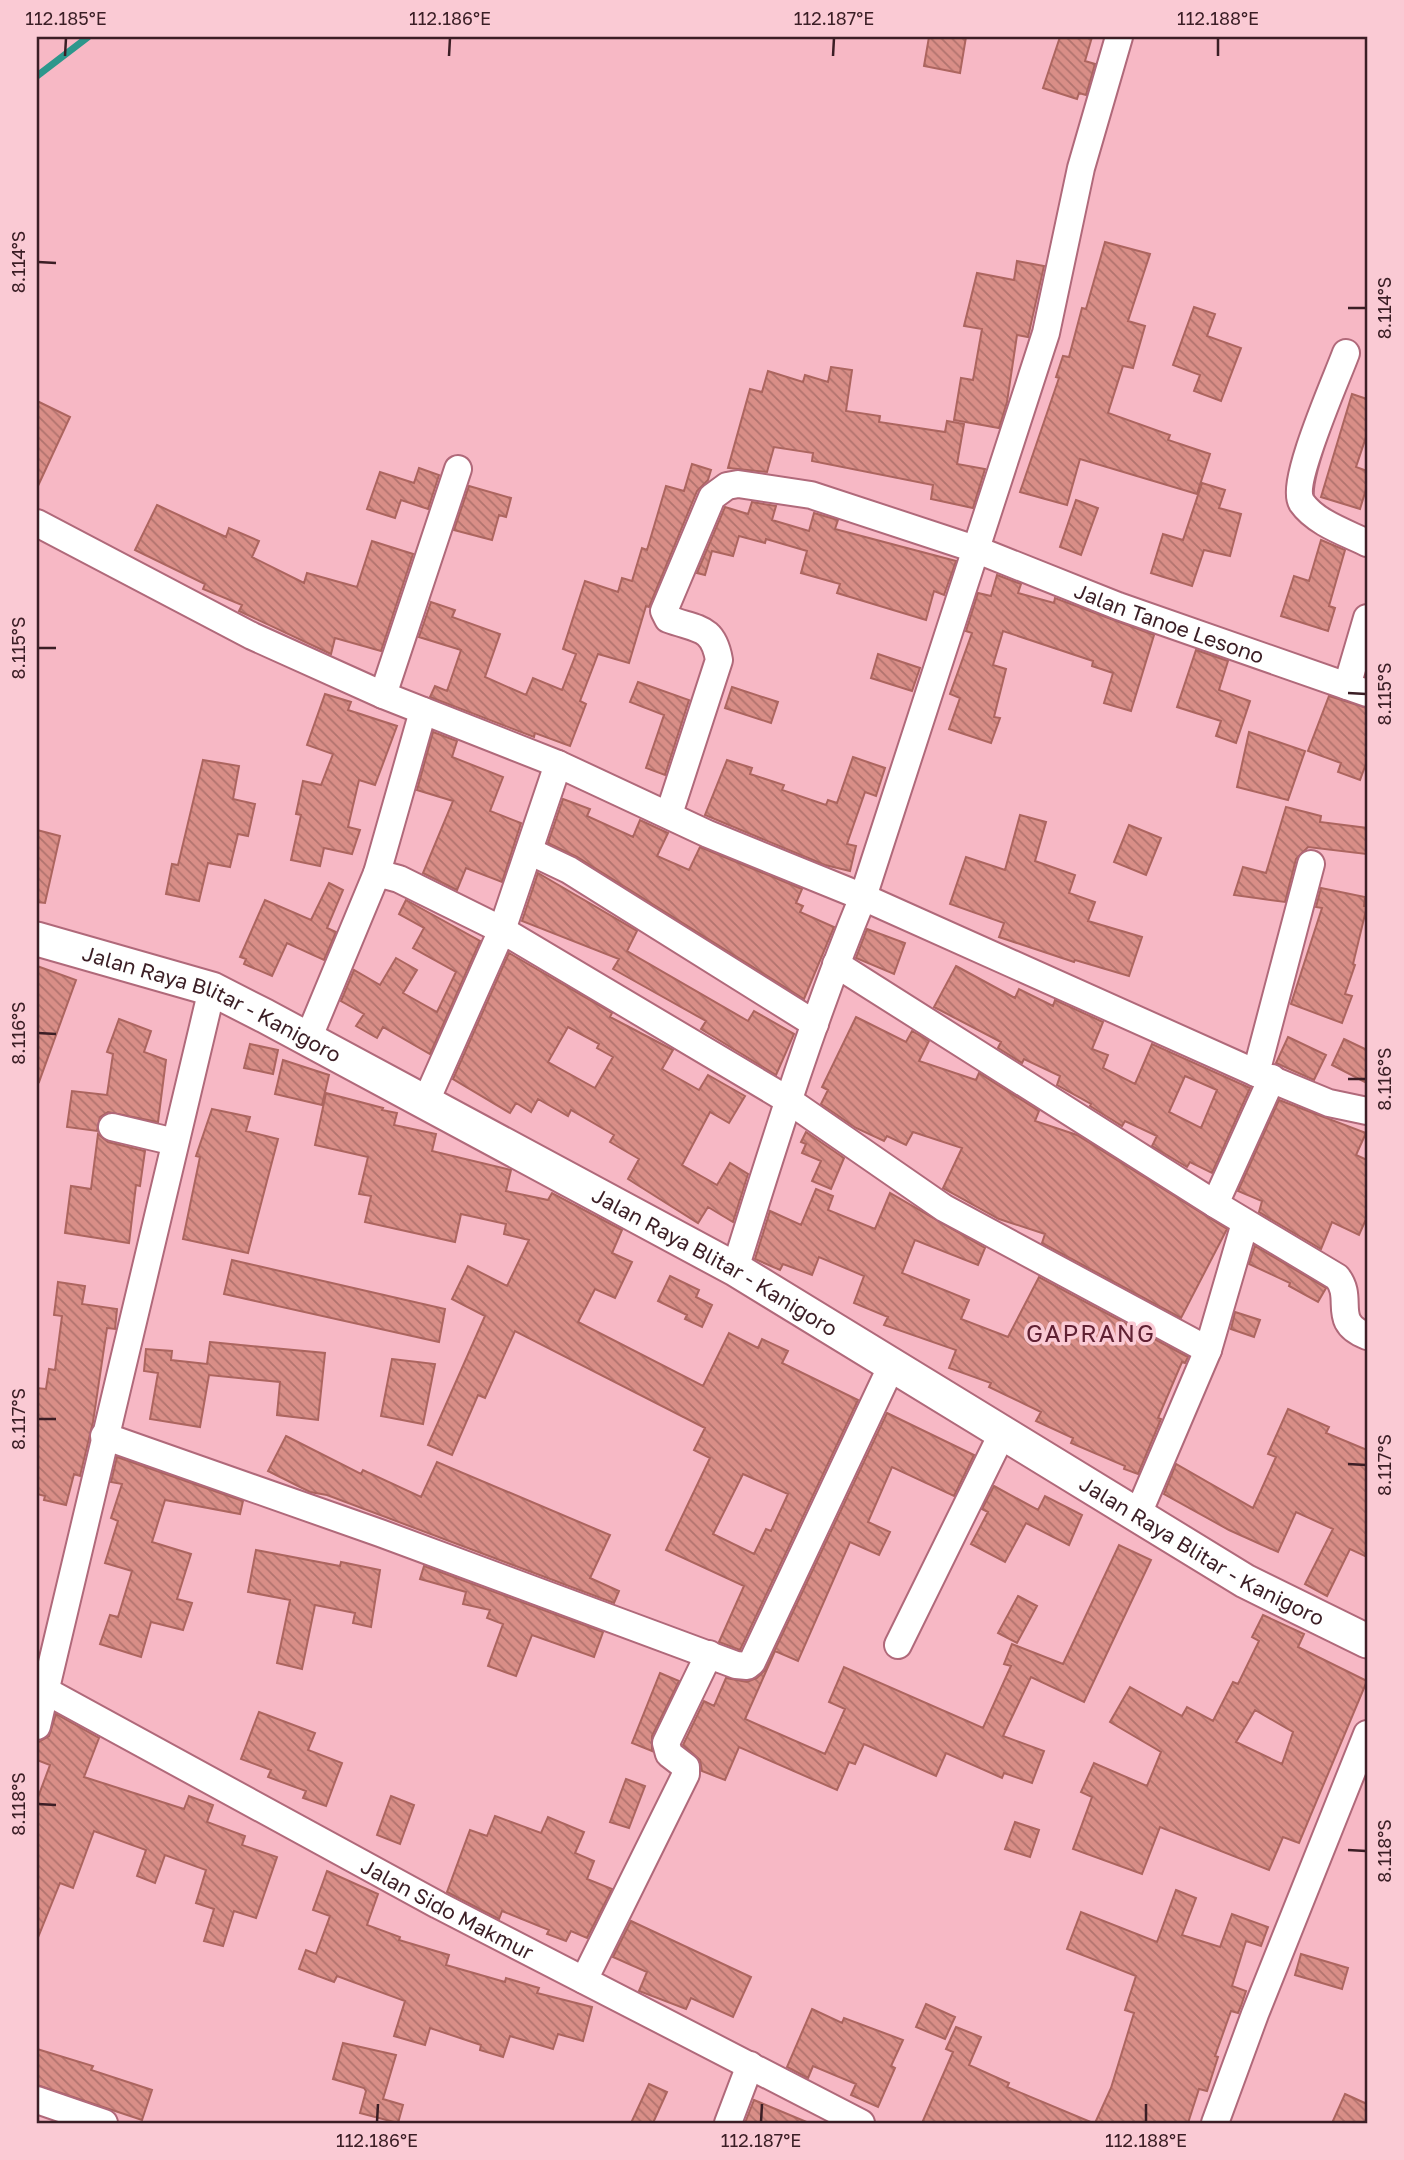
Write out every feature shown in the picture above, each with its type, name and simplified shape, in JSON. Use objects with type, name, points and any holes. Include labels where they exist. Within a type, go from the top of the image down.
[{"type":"main road","name":"Jalan Raya Blitar - Kanigoro","points":[[37,939],[212,989],[426,1101],[735,1269],[1245,1581],[1367,1641]]},
{"type":"street","points":[[735,1269],[788,1100],[836,964],[863,897],[1046,333],[1081,168],[1119,37]]},
{"type":"street","points":[[1346,353],[1302,471],[1299,497],[1304,506],[1328,524],[1367,543]]},
{"type":"street","points":[[383,695],[458,469]]},
{"type":"street","name":"Jalan Tanoe Lesono","points":[[669,814],[719,660],[715,642],[708,632],[668,619],[664,611],[712,497],[738,484],[811,495],[975,549],[1118,606],[1357,689]]},
{"type":"street","points":[[37,523],[252,636],[383,695],[558,764],[708,834],[863,897],[1264,1076],[1329,1103],[1367,1111]]},
{"type":"street","points":[[1357,689],[1367,618]]},
{"type":"street","points":[[308,1039],[377,873],[422,711]]},
{"type":"street","points":[[426,1101],[502,930],[558,764]]},
{"type":"street","points":[[529,850],[569,870],[816,1024]]},
{"type":"street","points":[[1215,1204],[1264,1076],[1311,864]]},
{"type":"street","points":[[377,873],[399,879],[502,930],[788,1100],[944,1208],[1208,1350]]},
{"type":"street","points":[[836,964],[1245,1223],[1337,1277],[1342,1286],[1345,1319],[1350,1326],[1367,1336]]},
{"type":"street","points":[[37,1727],[42,1689],[212,989]]},
{"type":"street","points":[[112,1127],[175,1142]]},
{"type":"street","points":[[1138,1514],[1208,1350],[1245,1223]]},
{"type":"street","points":[[104,1436],[239,1482],[741,1666],[752,1662],[892,1365]]},
{"type":"street","points":[[898,1645],[1003,1432]]},
{"type":"street","points":[[584,1980],[685,1774],[686,1767],[669,1754],[666,1743],[709,1654]]},
{"type":"street","name":"Jalan Sido Makmur","points":[[42,1689],[439,1905],[861,2123]]},
{"type":"street","points":[[1215,2123],[1255,2014],[1367,1734]]},
{"type":"street","points":[[728,2123],[750,2065]]},
{"type":"street","points":[[37,2101],[104,2123]]},
{"type":"building","points":[[929,37],[966,37],[960,73],[924,66]]},
{"type":"building","points":[[1060,37],[1092,37],[1085,61],[1095,64],[1086,95],[1079,93],[1077,99],[1043,88]]},
{"type":"building","points":[[1105,242],[1150,254],[1128,321],[1145,326],[1133,368],[1123,366],[1108,413],[1170,435],[1168,440],[1210,454],[1197,494],[1080,459],[1067,505],[1020,492],[1059,378],[1056,377],[1063,356],[1069,357],[1082,308],[1086,309]]},
{"type":"building","points":[[1017,261],[1044,266],[1028,337],[1017,335],[1007,402],[999,428],[954,420],[961,378],[973,380],[982,329],[964,326],[977,273],[1014,280]]},
{"type":"building","points":[[1194,307],[1215,314],[1207,336],[1241,348],[1221,401],[1194,391],[1200,375],[1173,365]]},
{"type":"building","points":[[831,367],[852,370],[846,411],[880,416],[879,422],[945,432],[947,421],[964,424],[957,464],[985,469],[973,508],[931,499],[933,485],[812,461],[813,453],[774,447],[767,472],[728,468],[750,389],[762,392],[768,371],[803,382],[805,375],[828,382]]},
{"type":"building","points":[[1352,394],[1367,399],[1367,434],[1356,467],[1367,471],[1367,486],[1360,509],[1321,497]]},
{"type":"building","points":[[37,401],[70,417],[37,488]]},
{"type":"building","points":[[692,464],[711,470],[708,480],[697,491],[649,607],[646,606],[629,663],[598,654],[580,701],[586,704],[570,746],[535,733],[534,737],[430,697],[435,686],[447,691],[461,650],[419,637],[431,602],[455,610],[452,617],[500,634],[485,677],[526,695],[533,678],[562,690],[576,654],[563,649],[585,581],[618,592],[622,578],[632,581],[642,548],[647,550],[666,486],[684,491]]},
{"type":"building","points":[[419,468],[439,475],[428,509],[401,500],[395,518],[367,509],[380,472],[414,483]]},
{"type":"building","points":[[1202,483],[1225,490],[1219,508],[1241,514],[1230,556],[1204,550],[1192,586],[1151,573],[1163,534],[1183,540]]},
{"type":"building","points":[[469,486],[511,498],[506,517],[499,515],[492,540],[454,530]]},
{"type":"building","points":[[1076,500],[1098,508],[1081,555],[1060,547]]},
{"type":"building","points":[[752,502],[776,506],[772,520],[809,531],[814,513],[838,520],[835,529],[956,561],[944,595],[934,591],[926,620],[837,593],[840,584],[801,573],[807,551],[766,539],[765,543],[739,536],[733,556],[712,551],[705,575],[697,573],[725,507],[748,514]]},
{"type":"building","points":[[157,505],[226,537],[229,528],[259,541],[252,557],[304,583],[307,573],[357,587],[372,541],[413,554],[381,651],[335,638],[331,654],[239,611],[242,605],[203,589],[205,584],[135,550]]},
{"type":"building","points":[[1321,540],[1345,550],[1329,606],[1335,608],[1328,631],[1281,616],[1294,576],[1309,581]]},
{"type":"building","points":[[997,575],[1021,584],[1018,593],[1054,603],[1055,598],[1154,635],[1131,711],[1104,703],[1113,673],[1092,666],[1093,661],[1003,631],[993,665],[1006,669],[994,717],[1000,718],[991,743],[949,729],[960,698],[950,694],[972,633],[966,631],[978,593],[991,596]]},
{"type":"building","points":[[1196,650],[1228,661],[1219,690],[1250,701],[1236,743],[1216,736],[1221,721],[1177,707]]},
{"type":"building","points":[[878,654],[920,668],[912,691],[871,678]]},
{"type":"building","points":[[638,682],[689,700],[665,775],[646,768],[664,715],[630,702]]},
{"type":"building","points":[[732,687],[778,702],[771,723],[725,708]]},
{"type":"building","points":[[325,694],[351,702],[348,710],[397,726],[375,785],[359,780],[348,827],[360,830],[352,854],[324,848],[320,866],[291,860],[301,815],[296,814],[303,781],[321,785],[333,754],[307,745]]},
{"type":"building","points":[[1329,696],[1367,708],[1367,761],[1360,780],[1338,772],[1341,763],[1308,751]]},
{"type":"building","points":[[433,732],[457,741],[452,757],[503,777],[490,811],[521,823],[502,882],[466,868],[457,890],[423,873],[453,801],[417,790]]},
{"type":"building","points":[[1249,732],[1305,751],[1288,800],[1237,787]]},
{"type":"building","points":[[853,757],[885,768],[876,796],[865,792],[847,844],[856,846],[850,871],[825,865],[705,815],[727,760],[752,768],[750,774],[784,785],[782,790],[826,805],[828,800],[837,803]]},
{"type":"building","points":[[203,760],[239,766],[233,799],[255,804],[248,836],[238,834],[230,867],[208,863],[199,901],[166,894],[172,864],[178,865]]},
{"type":"building","points":[[563,799],[590,809],[587,816],[633,837],[640,820],[668,833],[657,856],[689,870],[700,847],[802,889],[796,903],[803,906],[800,912],[834,927],[804,999],[577,857],[548,843]]},
{"type":"building","points":[[1286,807],[1321,816],[1320,822],[1367,828],[1366,854],[1308,847],[1296,859],[1285,902],[1234,895],[1243,867],[1266,873]]},
{"type":"building","points":[[1020,815],[1046,822],[1035,861],[1075,875],[1069,893],[1095,902],[1088,921],[1142,937],[1129,976],[1075,960],[1074,962],[999,937],[1004,923],[950,904],[966,857],[1005,870]]},
{"type":"building","points":[[1129,825],[1161,838],[1146,875],[1114,862]]},
{"type":"building","points":[[37,830],[60,836],[45,903],[37,902]]},
{"type":"building","points":[[538,873],[637,931],[627,951],[748,1021],[754,1011],[794,1034],[776,1075],[701,1029],[706,1021],[613,969],[619,959],[522,921]]},
{"type":"building","points":[[329,883],[343,890],[327,928],[336,932],[324,960],[287,943],[272,976],[244,964],[246,959],[240,957],[265,900],[311,920]]},
{"type":"building","points":[[1321,888],[1365,897],[1364,906],[1367,906],[1353,964],[1355,965],[1345,994],[1352,996],[1342,1023],[1291,1004],[1322,908],[1316,907]]},
{"type":"building","points":[[406,900],[480,941],[430,1054],[383,1027],[377,1038],[356,1026],[364,1014],[341,1001],[354,970],[380,985],[396,958],[417,970],[403,993],[437,1012],[456,972],[413,948],[424,928],[399,914]]},
{"type":"building","points":[[867,929],[905,943],[894,974],[856,958]]},
{"type":"building","points":[[509,953],[612,1013],[610,1017],[673,1050],[662,1069],[699,1090],[708,1075],[745,1096],[729,1123],[710,1112],[682,1165],[717,1185],[730,1163],[748,1174],[733,1222],[708,1207],[698,1223],[628,1179],[639,1159],[610,1142],[614,1135],[571,1110],[568,1116],[538,1099],[531,1112],[516,1103],[510,1113],[453,1079]],"holes":[[[568,1027],[599,1044],[597,1048],[613,1057],[595,1088],[548,1062]]]},
{"type":"building","points":[[37,966],[76,980],[39,1082],[37,1081]]},
{"type":"building","points":[[956,966],[1015,998],[1019,989],[1053,1006],[1055,1000],[1103,1022],[1092,1049],[1108,1055],[1103,1068],[1135,1084],[1152,1044],[1250,1088],[1212,1173],[1190,1162],[1187,1167],[1152,1146],[1157,1136],[1125,1121],[1122,1126],[1057,1085],[1060,1076],[1024,1059],[1022,1063],[998,1048],[1001,1042],[934,1007]],"holes":[[[1185,1076],[1217,1090],[1201,1128],[1169,1112]]]},
{"type":"building","points":[[856,1017],[906,1042],[912,1031],[929,1041],[919,1061],[976,1080],[979,1073],[1039,1111],[1035,1121],[1077,1135],[1227,1229],[1181,1318],[1042,1243],[1045,1234],[999,1219],[943,1188],[962,1148],[913,1132],[906,1145],[887,1136],[884,1141],[856,1128],[821,1104],[828,1090],[822,1087]]},
{"type":"building","points":[[119,1019],[151,1031],[144,1052],[166,1060],[158,1122],[108,1112],[100,1117],[97,1131],[67,1127],[72,1091],[107,1095],[113,1054],[107,1052]]},
{"type":"building","points":[[1288,1037],[1326,1055],[1314,1080],[1276,1063]]},
{"type":"building","points":[[1344,1039],[1367,1050],[1367,1083],[1332,1065]]},
{"type":"building","points":[[250,1044],[278,1050],[273,1074],[244,1068]]},
{"type":"building","points":[[283,1060],[329,1075],[322,1105],[275,1094]]},
{"type":"building","points":[[326,1093],[397,1113],[394,1125],[436,1134],[432,1151],[511,1170],[506,1191],[548,1200],[552,1193],[622,1230],[612,1253],[632,1262],[615,1298],[595,1289],[578,1322],[703,1386],[729,1333],[758,1348],[762,1339],[788,1351],[782,1363],[858,1400],[740,1650],[719,1642],[744,1586],[666,1550],[710,1458],[694,1450],[705,1428],[515,1331],[485,1398],[478,1395],[452,1455],[428,1445],[485,1316],[452,1299],[468,1266],[507,1286],[529,1240],[504,1234],[506,1224],[461,1214],[455,1242],[365,1222],[371,1196],[359,1194],[368,1157],[315,1145]],"holes":[[[743,1474],[788,1494],[771,1531],[766,1529],[754,1554],[713,1534]]]},
{"type":"building","points":[[1279,1100],[1366,1133],[1356,1155],[1367,1160],[1367,1217],[1359,1235],[1332,1222],[1321,1249],[1259,1212],[1262,1201],[1238,1191]]},
{"type":"building","points":[[212,1109],[250,1117],[246,1131],[278,1139],[248,1253],[183,1239],[200,1157],[196,1156]]},
{"type":"building","points":[[806,1132],[844,1158],[831,1189],[812,1181],[821,1161],[802,1153],[806,1144],[801,1142]]},
{"type":"building","points":[[98,1134],[108,1142],[145,1151],[140,1186],[136,1185],[129,1243],[65,1233],[71,1186],[91,1189]]},
{"type":"building","points":[[816,1189],[833,1196],[828,1210],[875,1229],[890,1193],[985,1248],[978,1265],[915,1240],[902,1273],[969,1300],[961,1319],[1008,1337],[1039,1277],[1188,1357],[1185,1363],[1182,1362],[1158,1418],[1161,1419],[1138,1474],[1071,1443],[1073,1438],[1036,1421],[1041,1412],[989,1387],[991,1383],[949,1368],[956,1350],[884,1325],[888,1317],[854,1303],[864,1276],[819,1257],[812,1275],[783,1264],[780,1270],[755,1259],[770,1211],[801,1225]]},
{"type":"building","points":[[1255,1246],[1326,1288],[1318,1302],[1289,1286],[1290,1283],[1249,1264]]},
{"type":"building","points":[[232,1260],[445,1309],[439,1342],[224,1294]]},
{"type":"building","points":[[670,1276],[699,1290],[696,1297],[712,1305],[702,1327],[685,1319],[687,1315],[658,1301]]},
{"type":"building","points":[[58,1282],[85,1286],[82,1304],[117,1309],[115,1329],[107,1328],[93,1422],[80,1476],[74,1474],[66,1505],[44,1500],[45,1496],[37,1494],[37,1388],[46,1389],[49,1369],[55,1370],[62,1316],[54,1315]]},
{"type":"building","points":[[1235,1312],[1260,1320],[1254,1337],[1231,1329]]},
{"type":"building","points":[[210,1342],[325,1353],[318,1420],[277,1415],[280,1382],[209,1375],[200,1427],[150,1419],[158,1373],[144,1371],[146,1349],[172,1351],[171,1360],[207,1364]]},
{"type":"building","points":[[392,1359],[435,1364],[423,1424],[381,1416]]},
{"type":"building","points":[[1288,1409],[1329,1427],[1326,1433],[1367,1450],[1367,1557],[1350,1549],[1327,1596],[1305,1584],[1333,1529],[1296,1512],[1278,1552],[1229,1530],[1164,1494],[1176,1464],[1253,1508],[1276,1457],[1268,1454]]},
{"type":"building","points":[[887,1413],[974,1455],[954,1496],[892,1467],[868,1522],[890,1532],[879,1555],[850,1542],[798,1661],[775,1651],[745,1719],[825,1754],[845,1709],[829,1702],[844,1667],[983,1728],[1011,1666],[1004,1664],[1012,1644],[1063,1664],[1119,1545],[1151,1560],[1084,1702],[1031,1677],[1003,1736],[1044,1751],[1032,1783],[1004,1773],[1002,1778],[946,1753],[936,1776],[864,1744],[855,1764],[849,1762],[837,1790],[739,1747],[725,1780],[702,1771],[700,1760],[683,1745],[704,1701],[714,1706],[726,1678],[747,1682],[757,1678],[766,1669]]},
{"type":"building","points":[[286,1436],[361,1474],[363,1470],[421,1497],[437,1462],[610,1535],[590,1578],[619,1591],[614,1603],[327,1495],[310,1492],[268,1471]]},
{"type":"building","points":[[117,1457],[243,1501],[240,1514],[165,1500],[152,1542],[191,1554],[177,1599],[192,1603],[183,1630],[151,1622],[141,1657],[100,1644],[110,1615],[118,1617],[132,1571],[105,1563],[118,1521],[111,1518],[122,1484],[111,1482]]},
{"type":"building","points":[[994,1486],[1038,1510],[1045,1496],[1082,1515],[1069,1545],[1026,1523],[1005,1562],[971,1544],[988,1512],[982,1509]]},
{"type":"building","points":[[256,1550],[340,1566],[341,1562],[380,1570],[371,1627],[353,1623],[355,1613],[315,1605],[302,1669],[277,1663],[290,1600],[248,1592]]},
{"type":"building","points":[[424,1566],[603,1632],[594,1657],[532,1635],[516,1676],[488,1666],[503,1624],[487,1618],[490,1610],[463,1604],[466,1592],[420,1579]]},
{"type":"building","points":[[1018,1596],[1037,1606],[1017,1643],[998,1633]]},
{"type":"building","points":[[1263,1615],[1304,1634],[1298,1647],[1367,1681],[1299,1843],[1283,1837],[1269,1870],[1160,1827],[1142,1874],[1073,1849],[1092,1797],[1081,1792],[1094,1763],[1147,1786],[1161,1752],[1110,1722],[1130,1687],[1182,1716],[1187,1707],[1213,1721],[1233,1682],[1238,1684],[1259,1641],[1252,1637]],"holes":[[[1255,1710],[1293,1732],[1282,1764],[1236,1742]]]},
{"type":"building","points":[[660,1673],[679,1681],[652,1736],[652,1751],[632,1743]]},
{"type":"building","points":[[259,1712],[315,1733],[308,1750],[342,1763],[326,1806],[303,1798],[306,1791],[268,1777],[271,1770],[241,1759]]},
{"type":"building","points":[[56,1714],[99,1738],[84,1777],[184,1809],[189,1796],[213,1805],[207,1822],[245,1836],[242,1845],[277,1857],[256,1918],[234,1911],[223,1946],[204,1941],[214,1909],[196,1903],[206,1870],[165,1855],[155,1883],[137,1876],[146,1850],[94,1831],[73,1888],[60,1883],[37,1940],[37,1800],[50,1765],[37,1760],[37,1743],[49,1736]]},
{"type":"building","points":[[626,1779],[645,1786],[629,1828],[610,1822]]},
{"type":"building","points":[[391,1796],[414,1805],[400,1844],[377,1835]]},
{"type":"building","points":[[495,1816],[541,1833],[548,1817],[584,1832],[575,1853],[594,1861],[587,1879],[612,1889],[587,1938],[571,1931],[566,1941],[547,1934],[549,1930],[502,1911],[499,1919],[447,1892],[470,1830],[487,1836]]},
{"type":"building","points":[[1015,1822],[1039,1830],[1030,1857],[1005,1849]]},
{"type":"building","points":[[327,1871],[378,1894],[367,1925],[400,1937],[399,1940],[449,1955],[446,1965],[505,1982],[506,1978],[539,1988],[537,1993],[592,2007],[583,2041],[558,2034],[553,2049],[510,2036],[503,2057],[480,2050],[481,2045],[430,2028],[425,2045],[394,2036],[405,2001],[337,1976],[334,1982],[299,1969],[306,1950],[316,1954],[330,1916],[313,1910]]},
{"type":"building","points":[[1176,1890],[1196,1898],[1182,1935],[1220,1947],[1232,1914],[1268,1927],[1261,1946],[1246,1941],[1232,1986],[1246,1991],[1241,2006],[1238,2013],[1231,2011],[1215,2056],[1218,2057],[1207,2091],[1199,2089],[1188,2123],[1095,2123],[1111,2088],[1134,2013],[1125,2010],[1136,1976],[1067,1949],[1081,1912],[1157,1942]]},
{"type":"building","points":[[631,1921],[751,1977],[733,2017],[691,1998],[686,2009],[639,1991],[647,1972],[613,1957]]},
{"type":"building","points":[[1301,1954],[1348,1968],[1342,1989],[1295,1975]]},
{"type":"building","points":[[926,2004],[955,2017],[945,2039],[916,2027]]},
{"type":"building","points":[[812,2009],[842,2023],[844,2018],[903,2040],[891,2066],[895,2068],[878,2107],[851,2095],[856,2084],[813,2066],[808,2078],[787,2067]]},
{"type":"building","points":[[956,2027],[981,2037],[969,2065],[1009,2083],[1007,2087],[1093,2123],[922,2123],[953,2052],[946,2049]]},
{"type":"building","points":[[343,2043],[396,2055],[383,2099],[403,2105],[398,2123],[360,2113],[366,2091],[364,2088],[333,2079]]},
{"type":"building","points":[[37,2049],[93,2066],[91,2070],[152,2090],[142,2120],[37,2085]]},
{"type":"building","points":[[649,2084],[667,2092],[653,2123],[631,2123]]},
{"type":"building","points":[[1345,2094],[1367,2104],[1367,2123],[1332,2123]]},
{"type":"building","points":[[754,2100],[809,2123],[745,2123]]},
{"type":"waterway","points":[[37,76],[88,37]]},
{"type":"district","name":"GAPRANG","points":[[1091,1332]]}]
